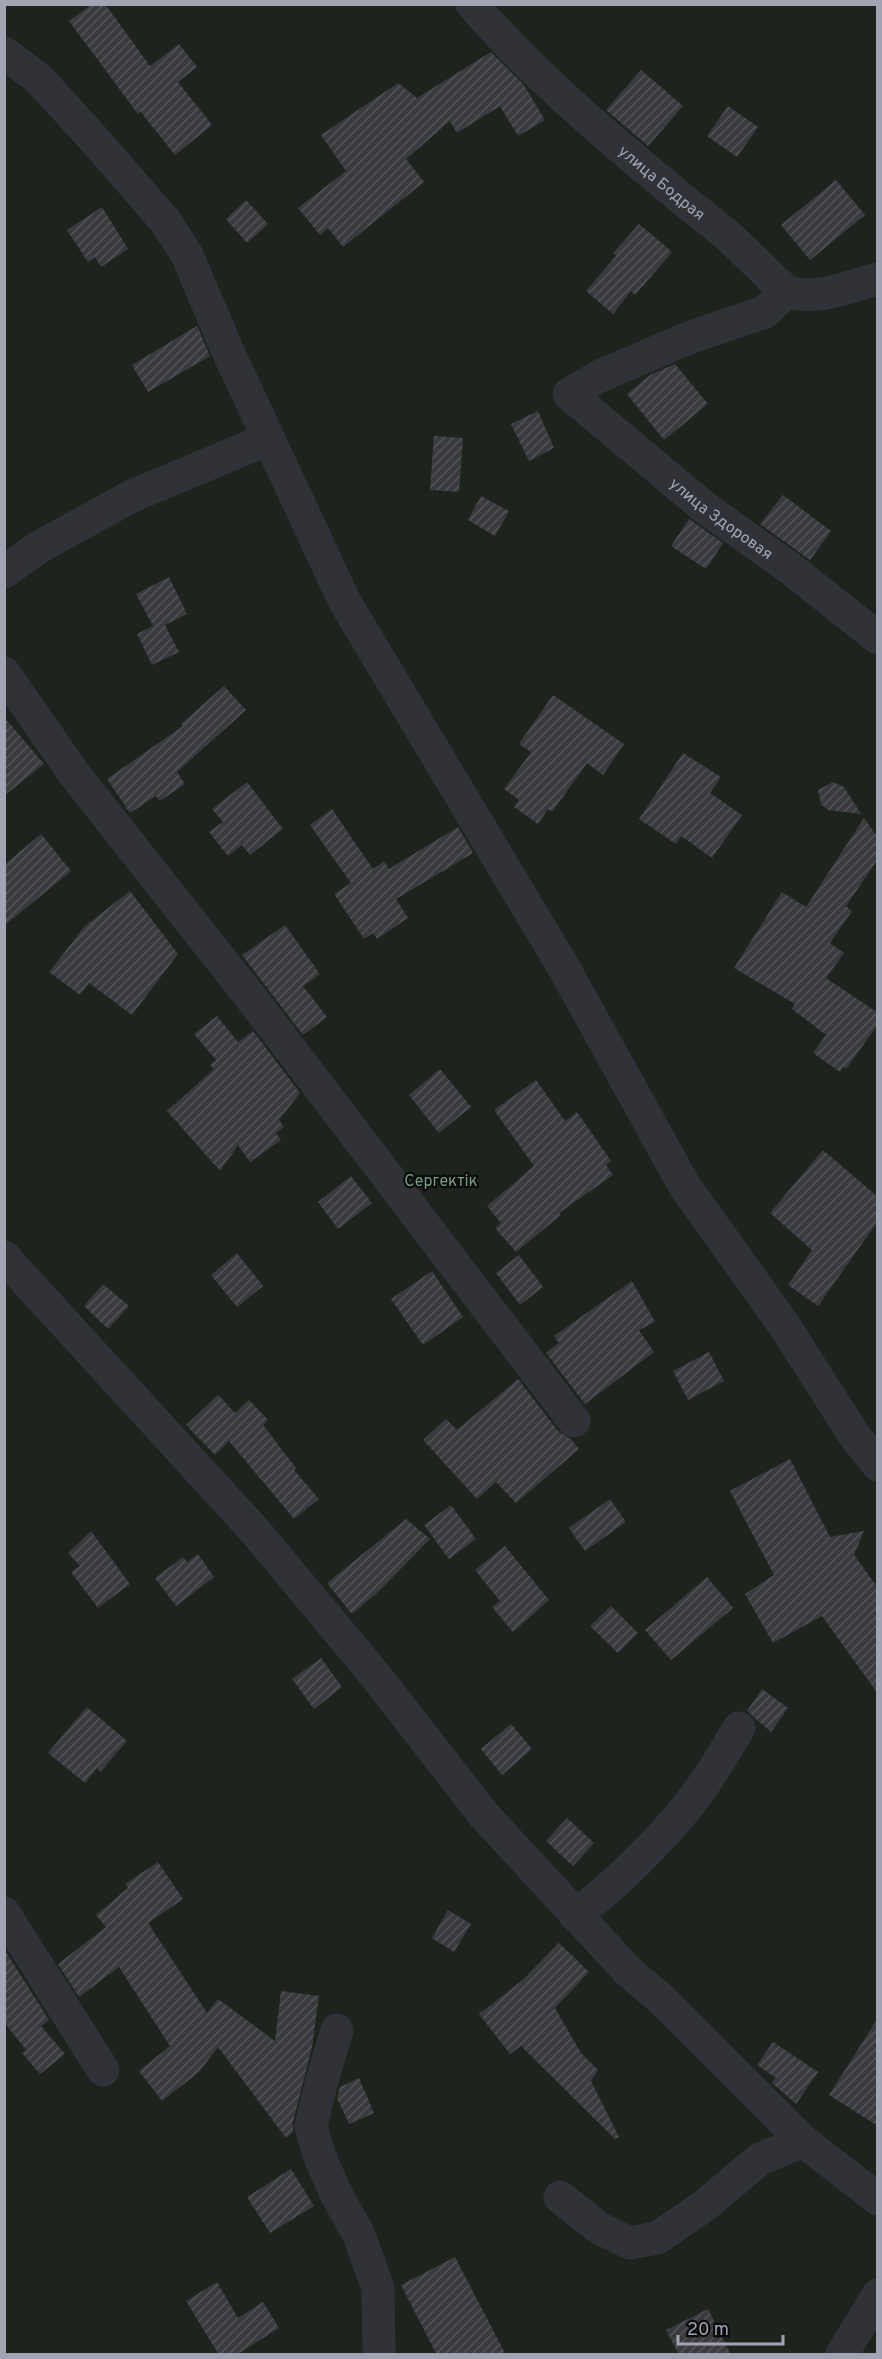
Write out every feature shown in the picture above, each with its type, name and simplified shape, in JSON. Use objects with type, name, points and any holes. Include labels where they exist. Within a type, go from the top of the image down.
[{"type":"street","name":"улица Бодрая","points":[[472,4],[499,36],[540,75],[640,164],[729,236],[775,279],[785,292]]},
{"type":"street","points":[[4,53],[38,78],[166,222],[187,255],[230,356],[345,602],[564,968],[684,1185],[784,1325],[854,1435],[878,1465]]},
{"type":"street","points":[[785,292],[808,297],[878,279]]},
{"type":"street","name":"улица Здоровая","points":[[785,292],[765,312],[691,337],[600,376],[569,394],[704,507],[791,569],[878,638]]},
{"type":"street","points":[[4,572],[48,542],[132,496],[268,439]]},
{"type":"street","points":[[4,673],[75,775],[252,999],[573,1421]]},
{"type":"street","points":[[4,1257],[255,1531],[375,1675],[484,1815],[575,1915],[628,1971],[660,1998],[802,2140],[876,2192]]},
{"type":"street","points":[[575,1915],[624,1873],[690,1802],[739,1728]]},
{"type":"street","points":[[4,1913],[103,2070]]},
{"type":"street","points":[[337,2030],[311,2126],[322,2162],[358,2235],[378,2288],[379,2355]]},
{"type":"street","points":[[560,2197],[598,2228],[630,2243],[657,2238],[704,2206],[760,2159],[802,2140]]},
{"type":"street","points":[[842,2355],[878,2295]]},
{"type":"green space","name":"Сергектік","points":[[5,5],[877,5],[877,2354],[5,2354]]},
{"type":"building","points":[[92,4],[105,4],[150,66],[179,44],[197,67],[178,82],[212,125],[175,155],[140,111],[138,114],[69,21]]},
{"type":"building","points":[[491,52],[524,85],[545,120],[518,136],[500,106],[457,133],[450,121],[406,159],[424,182],[343,247],[328,228],[320,235],[298,208],[346,171],[321,135],[398,83],[417,98]]},
{"type":"building","points":[[641,70],[683,106],[648,146],[606,110]]},
{"type":"building","points":[[728,106],[758,127],[737,157],[707,136]]},
{"type":"building","points":[[836,180],[865,215],[810,260],[781,225]]},
{"type":"building","points":[[246,200],[268,224],[247,243],[226,219]]},
{"type":"building","points":[[102,207],[128,249],[101,267],[95,257],[88,262],[67,230]]},
{"type":"building","points":[[639,224],[672,252],[635,295],[631,291],[613,314],[586,291],[616,256],[613,253]]},
{"type":"building","points":[[197,326],[210,356],[148,392],[132,365]]},
{"type":"building","points":[[675,364],[708,404],[664,440],[627,394],[650,375]]},
{"type":"building","points":[[538,411],[554,448],[529,461],[511,424]]},
{"type":"building","points":[[434,436],[463,438],[459,492],[430,490]]},
{"type":"building","points":[[783,495],[831,531],[810,560],[760,524]]},
{"type":"building","points":[[481,496],[509,511],[495,536],[468,520]]},
{"type":"building","points":[[689,519],[723,543],[706,569],[671,546]]},
{"type":"building","points":[[169,577],[187,614],[165,625],[179,652],[152,665],[137,634],[153,626],[136,594]]},
{"type":"building","points":[[224,686],[246,710],[177,772],[185,784],[160,801],[156,796],[130,813],[107,779],[183,726],[181,724]]},
{"type":"building","points":[[553,695],[624,744],[603,775],[587,763],[552,812],[548,809],[538,824],[514,807],[519,800],[504,789],[531,752],[519,744]]},
{"type":"building","points":[[4,717],[44,764],[4,796]]},
{"type":"building","points":[[683,753],[721,777],[710,793],[742,815],[712,858],[681,836],[676,844],[639,819]]},
{"type":"building","points":[[247,782],[283,829],[250,855],[242,845],[228,856],[209,832],[223,822],[212,809]]},
{"type":"building","points":[[833,782],[844,787],[861,814],[828,810],[821,804],[818,790]]},
{"type":"building","points":[[332,809],[373,869],[384,861],[389,869],[458,827],[473,853],[396,899],[408,918],[377,939],[373,933],[364,939],[334,894],[351,883],[310,825]]},
{"type":"building","points":[[864,818],[878,838],[878,859],[846,906],[852,911],[830,943],[844,953],[826,978],[878,1013],[878,1024],[846,1069],[843,1067],[840,1072],[813,1053],[826,1035],[792,1009],[795,1004],[734,968],[782,892],[806,907]]},
{"type":"building","points":[[41,834],[71,871],[4,926],[4,865]]},
{"type":"building","points":[[130,891],[178,954],[132,1015],[89,983],[80,995],[49,972],[85,926]]},
{"type":"building","points":[[285,925],[320,974],[303,986],[327,1017],[303,1035],[242,955]]},
{"type":"building","points":[[217,1016],[238,1042],[253,1031],[300,1093],[279,1120],[284,1127],[276,1133],[281,1140],[250,1162],[238,1145],[220,1171],[167,1111],[214,1069],[210,1065],[216,1060],[194,1034]]},
{"type":"building","points":[[440,1069],[471,1107],[439,1133],[409,1095]]},
{"type":"building","points":[[536,1080],[565,1121],[577,1112],[611,1161],[606,1165],[613,1175],[559,1213],[561,1215],[516,1252],[495,1228],[501,1223],[487,1206],[534,1166],[494,1110]]},
{"type":"building","points":[[823,1150],[878,1197],[878,1221],[818,1306],[788,1285],[812,1250],[770,1213]]},
{"type":"building","points":[[351,1176],[372,1203],[338,1229],[318,1202]]},
{"type":"building","points":[[237,1253],[263,1286],[237,1307],[211,1275]]},
{"type":"building","points":[[519,1255],[543,1287],[520,1305],[496,1273]]},
{"type":"building","points":[[432,1271],[463,1317],[423,1345],[391,1299]]},
{"type":"building","points":[[632,1281],[655,1322],[639,1330],[654,1352],[585,1404],[546,1353],[559,1343],[554,1336]]},
{"type":"building","points":[[103,1284],[129,1306],[108,1329],[84,1306]]},
{"type":"building","points":[[709,1352],[724,1381],[688,1400],[673,1371]]},
{"type":"building","points":[[518,1379],[559,1432],[571,1439],[579,1449],[516,1503],[496,1482],[477,1499],[423,1440],[446,1419],[457,1430]]},
{"type":"building","points":[[218,1395],[235,1413],[249,1400],[268,1420],[263,1425],[296,1468],[294,1470],[319,1499],[294,1519],[229,1441],[215,1455],[186,1425]]},
{"type":"building","points":[[790,1459],[830,1537],[864,1531],[854,1555],[878,1588],[878,1694],[822,1616],[773,1643],[745,1594],[774,1575],[730,1491]]},
{"type":"building","points":[[610,1499],[626,1522],[585,1551],[569,1528]]},
{"type":"building","points":[[451,1505],[476,1539],[449,1559],[424,1525]]},
{"type":"building","points":[[406,1519],[430,1539],[379,1591],[352,1614],[327,1583]]},
{"type":"building","points":[[91,1531],[130,1584],[98,1608],[71,1572],[80,1566],[68,1553]]},
{"type":"building","points":[[505,1546],[549,1600],[513,1632],[492,1607],[500,1601],[475,1570]]},
{"type":"building","points":[[198,1554],[214,1577],[176,1606],[155,1578],[183,1557],[187,1562]]},
{"type":"building","points":[[707,1577],[733,1608],[671,1660],[645,1630]]},
{"type":"building","points":[[611,1606],[638,1633],[618,1653],[590,1626]]},
{"type":"building","points":[[321,1658],[342,1687],[314,1709],[292,1679]]},
{"type":"building","points":[[762,1689],[788,1708],[771,1732],[747,1711]]},
{"type":"building","points":[[87,1707],[127,1741],[100,1772],[97,1768],[85,1783],[48,1753]]},
{"type":"building","points":[[511,1724],[532,1749],[502,1775],[481,1749]]},
{"type":"building","points":[[567,1818],[594,1843],[573,1866],[546,1841]]},
{"type":"building","points":[[158,1862],[183,1899],[148,1923],[207,2013],[218,1999],[275,2041],[281,1991],[319,1996],[312,2047],[293,2122],[293,2132],[286,2138],[218,2047],[199,2072],[162,2101],[139,2071],[170,2046],[119,1967],[79,1997],[58,1964],[106,1927],[96,1915],[128,1888],[125,1884]]},
{"type":"building","points":[[448,1910],[471,1924],[454,1952],[432,1938]]},
{"type":"building","points":[[559,1943],[589,1972],[555,2008],[581,2053],[598,2070],[591,2081],[619,2137],[615,2139],[521,2046],[510,2054],[479,2014],[524,1979]]},
{"type":"building","points":[[4,1949],[49,2020],[41,2026],[65,2054],[40,2074],[22,2053],[26,2050],[4,2022]]},
{"type":"building","points":[[878,2018],[878,2126],[829,2095]]},
{"type":"building","points":[[773,2042],[818,2072],[796,2104],[772,2083],[776,2078],[757,2065]]},
{"type":"building","points":[[359,2078],[374,2113],[349,2124],[337,2098],[340,2087]]},
{"type":"building","points":[[291,2169],[314,2206],[270,2233],[247,2197]]},
{"type":"building","points":[[455,2257],[506,2355],[437,2355],[401,2285]]},
{"type":"building","points":[[217,2282],[238,2318],[263,2302],[279,2328],[236,2355],[219,2355],[186,2301]]},
{"type":"building","points":[[708,2309],[731,2355],[679,2355],[666,2330]]}]
